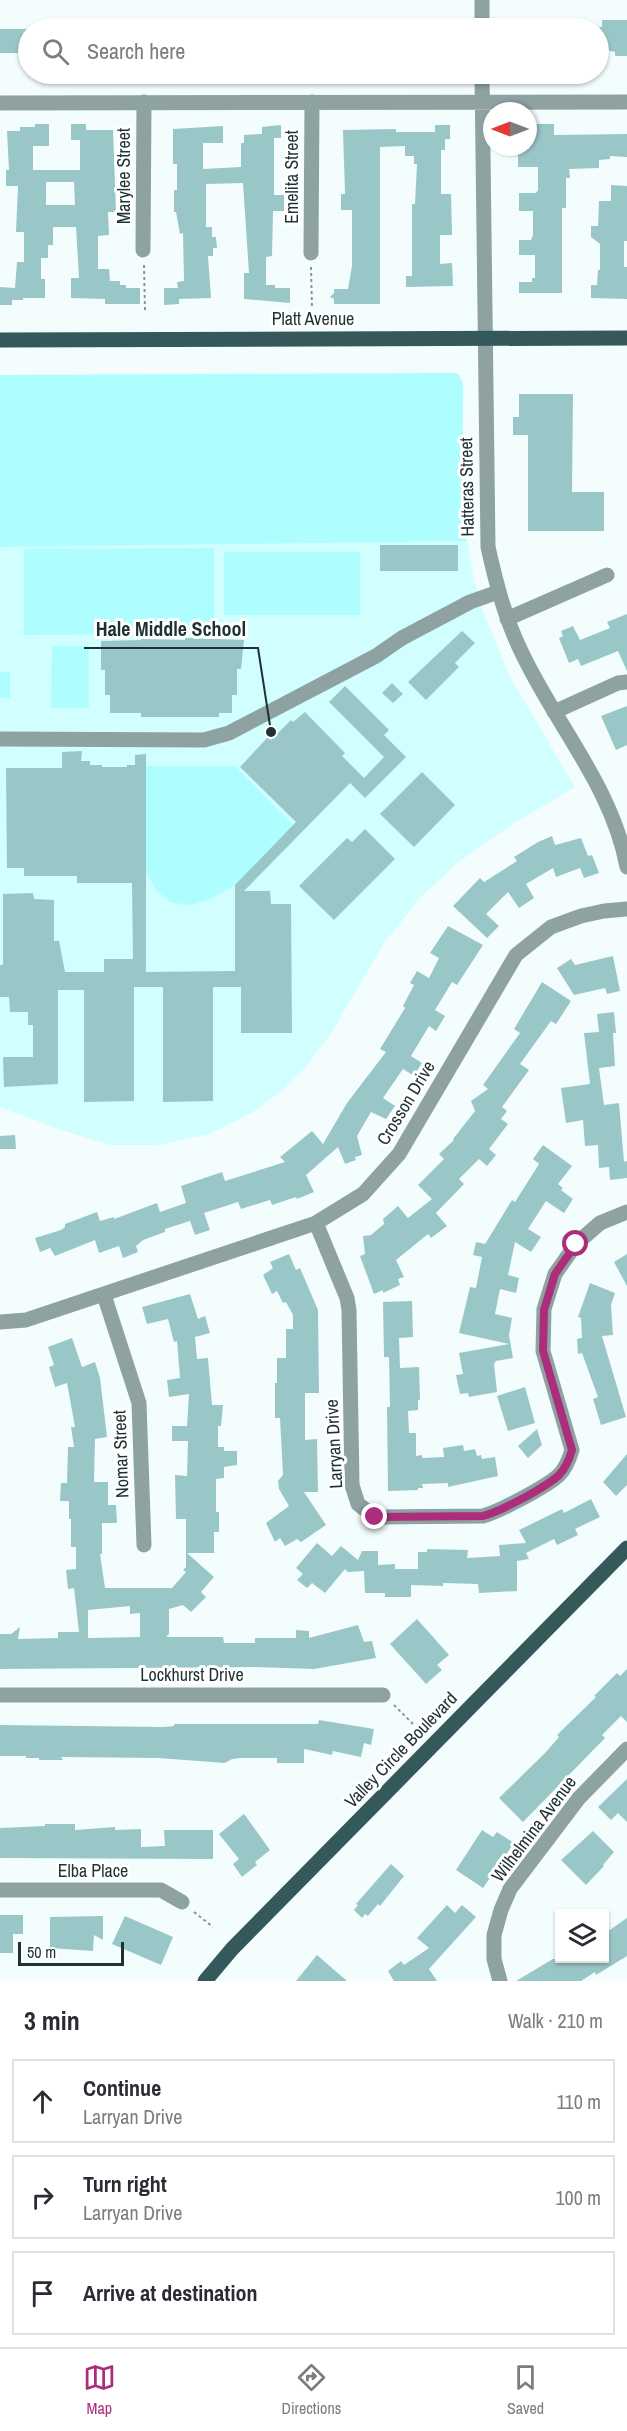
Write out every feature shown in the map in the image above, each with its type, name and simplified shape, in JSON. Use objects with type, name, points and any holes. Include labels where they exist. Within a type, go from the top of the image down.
[{"type":"main road","name":"Platt Avenue","points":[[0,340],[627,338]]},
{"type":"main road","name":"Valley Circle Boulevard","points":[[206,1981],[232,1949],[627,1548]]},
{"type":"street","points":[[482,0],[482,18]]},
{"type":"street","name":"Hatteras Street","points":[[482,84],[488,547],[498,592],[521,652],[610,808],[627,867]]},
{"type":"street","name":"Marylee Street","points":[[143,250],[144,102]]},
{"type":"street","name":"Emelita Street","points":[[311,253],[312,102]]},
{"type":"street","points":[[0,103],[627,102]]},
{"type":"street","points":[[507,619],[607,575]]},
{"type":"street","points":[[0,739],[204,740],[229,733],[376,656],[470,602],[498,592]]},
{"type":"street","points":[[554,712],[618,683],[627,682]]},
{"type":"street","name":"Crosson Drive","points":[[0,1322],[26,1320],[316,1223],[363,1194],[399,1154],[516,955],[551,927],[581,916],[627,909]]},
{"type":"street","name":"Larryan Drive","points":[[316,1223],[347,1298],[349,1310],[352,1485],[358,1504],[375,1517],[483,1516],[498,1512],[558,1476],[568,1464],[572,1450],[543,1351],[544,1310],[555,1274],[576,1244],[600,1223],[627,1212]]},
{"type":"street","name":"Nomar Street","points":[[104,1295],[139,1403],[144,1545]]},
{"type":"street","name":"Lockhurst Drive","points":[[0,1695],[383,1695]]},
{"type":"street","name":"Wilhelmina Avenue","points":[[500,1981],[494,1959],[494,1935],[510,1889],[579,1798],[627,1749]]},
{"type":"street","name":"Elba Place","points":[[0,1890],[160,1890],[182,1902]]},
{"type":"path","points":[[143,250],[145,310]]},
{"type":"path","points":[[311,253],[312,309]]},
{"type":"path","points":[[402,1713],[413,1724]]},
{"type":"path","points":[[204,1921],[213,1927]]},
{"type":"shaded area","points":[[455,373],[459,375],[463,384],[463,516],[474,579],[484,614],[510,677],[575,787],[513,824],[457,863],[421,897],[384,943],[332,1032],[303,1070],[281,1091],[253,1112],[209,1134],[159,1145],[111,1145],[64,1131],[0,1107],[0,375]]},
{"type":"shaded area","points":[[455,373],[459,375],[463,384],[462,483],[467,541],[0,547],[0,375]]},
{"type":"shaded area","points":[[214,548],[214,634],[24,635],[24,549]]},
{"type":"shaded area","points":[[224,552],[360,552],[360,615],[224,615]]},
{"type":"shaded area","points":[[52,646],[89,646],[89,708],[51,708]]},
{"type":"shaded area","points":[[0,672],[10,672],[10,698],[0,698]]},
{"type":"shaded area","points":[[146,766],[235,766],[293,825],[235,885],[209,900],[190,905],[170,902],[157,891],[146,873]]},
{"type":"building","points":[[609,20],[627,20],[627,56],[615,56],[615,52],[609,51]]},
{"type":"building","points":[[0,29],[18,29],[18,53],[0,53]]},
{"type":"building","points":[[35,124],[49,124],[49,146],[33,146],[33,170],[80,170],[80,140],[71,140],[71,124],[86,124],[86,130],[113,130],[116,212],[108,212],[109,235],[98,236],[98,269],[109,269],[110,281],[120,281],[120,285],[126,285],[126,288],[140,288],[140,304],[105,304],[105,299],[71,298],[71,278],[79,278],[76,227],[53,227],[53,245],[48,245],[48,258],[41,258],[41,279],[45,279],[45,298],[23,298],[23,300],[12,300],[12,305],[0,305],[0,287],[15,288],[17,262],[24,262],[24,232],[16,232],[18,186],[6,186],[6,170],[9,170],[7,131],[20,131],[20,127],[35,127]],"holes":[[[46,182],[74,182],[75,205],[46,205]]]},
{"type":"building","points":[[537,124],[554,124],[554,135],[627,134],[627,157],[610,156],[610,159],[599,160],[599,168],[569,169],[570,178],[566,178],[566,208],[562,208],[562,293],[519,293],[519,282],[532,282],[532,278],[535,278],[535,255],[519,255],[519,240],[531,240],[533,235],[533,211],[519,211],[519,193],[536,193],[538,167],[518,167],[518,156],[537,156]]},
{"type":"building","points":[[281,125],[281,138],[274,138],[274,195],[284,195],[284,211],[273,211],[272,256],[266,257],[266,285],[275,285],[275,288],[290,288],[290,303],[244,299],[244,273],[249,273],[243,183],[206,184],[206,227],[212,227],[212,237],[216,237],[217,248],[213,248],[213,256],[208,256],[211,298],[179,299],[179,304],[164,305],[164,288],[178,288],[177,282],[184,281],[183,233],[180,234],[176,212],[174,212],[177,164],[173,164],[173,129],[223,126],[223,143],[203,143],[203,169],[241,167],[241,143],[244,143],[244,135],[262,134],[262,127]]},
{"type":"building","points":[[435,125],[450,125],[450,139],[445,139],[445,150],[441,150],[441,194],[451,194],[452,235],[440,235],[440,264],[452,263],[453,286],[406,287],[406,276],[412,276],[412,204],[415,204],[417,164],[414,164],[414,156],[405,156],[405,146],[380,147],[380,304],[334,304],[334,299],[330,297],[334,289],[348,289],[352,266],[352,210],[341,210],[341,194],[345,194],[343,130],[396,129],[396,132],[435,132]]},
{"type":"building","points":[[611,185],[627,186],[627,241],[624,241],[624,267],[627,267],[627,299],[591,298],[591,285],[597,285],[598,270],[600,270],[600,244],[591,237],[591,226],[598,226],[599,201],[611,201]]},
{"type":"building","points":[[519,394],[573,394],[572,492],[604,492],[604,531],[528,531],[528,435],[513,435],[513,417],[519,417]]},
{"type":"building","points":[[380,545],[458,545],[458,571],[380,571]]},
{"type":"building","points":[[627,614],[627,671],[618,651],[581,666],[578,659],[569,663],[559,638],[563,636],[561,631],[573,626],[580,640],[610,628],[607,622]]},
{"type":"building","points":[[462,631],[475,643],[455,663],[459,667],[426,700],[408,682]]},
{"type":"building","points":[[185,638],[244,640],[241,669],[237,669],[237,695],[232,695],[232,713],[219,713],[219,717],[141,717],[141,713],[110,713],[110,695],[105,695],[105,670],[101,670],[101,641],[185,640]]},
{"type":"building","points":[[392,683],[403,694],[393,703],[382,693]]},
{"type":"building","points":[[345,686],[389,730],[384,735],[406,757],[365,798],[350,783],[244,891],[270,891],[271,904],[291,904],[292,1033],[241,1033],[241,987],[213,987],[213,1101],[163,1102],[163,987],[134,987],[134,1101],[84,1102],[84,990],[58,990],[58,1084],[4,1087],[3,1057],[33,1057],[33,1025],[28,1025],[28,1012],[10,1012],[9,997],[0,997],[0,965],[3,965],[3,894],[33,893],[34,899],[54,900],[54,941],[59,941],[65,972],[104,972],[104,959],[133,959],[132,883],[77,883],[77,876],[24,876],[24,868],[7,868],[6,768],[62,768],[62,752],[82,751],[81,761],[90,761],[90,765],[127,767],[127,765],[135,765],[135,755],[146,754],[146,972],[235,971],[235,885],[296,822],[240,767],[268,737],[271,740],[291,720],[293,722],[305,712],[345,753],[342,756],[364,778],[384,757],[329,702]]},
{"type":"building","points":[[627,706],[627,745],[616,750],[601,716]]},
{"type":"building","points":[[422,772],[455,805],[414,847],[380,814]]},
{"type":"building","points":[[365,829],[395,859],[334,920],[299,886],[347,838],[352,842]]},
{"type":"building","points":[[552,836],[555,845],[581,838],[588,856],[592,855],[599,873],[584,878],[580,868],[556,877],[553,868],[526,884],[534,898],[519,908],[508,892],[486,914],[499,926],[487,938],[453,906],[480,878],[484,882],[517,861],[514,857]]},
{"type":"building","points":[[448,926],[483,945],[457,985],[452,982],[435,1010],[445,1016],[436,1031],[429,1026],[411,1056],[422,1063],[414,1076],[403,1069],[383,1098],[395,1106],[386,1119],[371,1112],[357,1136],[362,1155],[355,1157],[356,1160],[345,1164],[338,1147],[306,1175],[314,1192],[272,1205],[270,1200],[241,1209],[238,1202],[204,1213],[210,1230],[195,1235],[190,1221],[165,1229],[165,1232],[143,1240],[136,1246],[138,1252],[123,1258],[119,1246],[99,1253],[95,1240],[55,1256],[50,1248],[40,1252],[35,1238],[61,1230],[65,1224],[97,1212],[100,1221],[114,1217],[114,1219],[157,1203],[160,1212],[186,1203],[181,1186],[222,1172],[225,1181],[285,1162],[280,1157],[312,1131],[323,1144],[347,1103],[386,1052],[380,1049],[405,1008],[403,1006],[414,985],[410,983],[417,971],[429,978],[439,958],[430,953]]},
{"type":"building","points":[[613,956],[620,991],[607,994],[605,988],[574,995],[557,968],[571,959],[575,965]]},
{"type":"building","points":[[542,982],[571,1001],[556,1024],[551,1021],[520,1064],[529,1070],[502,1107],[507,1111],[501,1119],[508,1124],[489,1149],[496,1155],[487,1166],[479,1159],[459,1179],[464,1184],[436,1213],[447,1226],[431,1238],[428,1234],[396,1260],[404,1277],[398,1279],[400,1285],[383,1293],[383,1290],[374,1294],[360,1256],[365,1254],[363,1236],[371,1235],[384,1224],[383,1219],[398,1206],[408,1218],[432,1199],[418,1185],[444,1159],[439,1154],[454,1140],[475,1111],[471,1101],[488,1089],[483,1085],[520,1033],[514,1029]]},
{"type":"building","points":[[614,1012],[615,1066],[599,1068],[604,1105],[619,1103],[624,1162],[627,1161],[627,1178],[610,1180],[609,1167],[599,1168],[598,1145],[585,1146],[583,1120],[566,1123],[561,1088],[590,1084],[584,1033],[599,1032],[597,1014]]},
{"type":"building","points":[[15,1135],[16,1149],[0,1149],[0,1136]]},
{"type":"building","points":[[543,1145],[572,1166],[558,1184],[563,1188],[561,1190],[573,1199],[564,1213],[546,1201],[528,1229],[541,1237],[531,1252],[515,1242],[508,1275],[519,1278],[516,1293],[500,1289],[495,1314],[512,1318],[509,1335],[513,1358],[496,1361],[494,1364],[497,1392],[469,1397],[468,1393],[460,1394],[456,1375],[463,1374],[459,1353],[509,1344],[459,1333],[470,1287],[476,1288],[482,1257],[473,1255],[476,1242],[485,1244],[512,1200],[515,1202],[539,1164],[533,1159]]},
{"type":"building","points":[[289,1254],[296,1270],[300,1268],[318,1310],[319,1393],[305,1393],[305,1440],[317,1439],[318,1492],[304,1492],[326,1525],[301,1542],[297,1539],[285,1546],[280,1538],[275,1542],[266,1523],[289,1506],[279,1489],[278,1481],[283,1475],[280,1418],[275,1418],[275,1383],[277,1383],[277,1358],[286,1358],[286,1329],[293,1329],[293,1315],[277,1291],[272,1294],[263,1275],[273,1268],[270,1262]]},
{"type":"building","points":[[627,1254],[627,1286],[614,1262]]},
{"type":"building","points":[[590,1283],[615,1293],[611,1305],[613,1335],[602,1336],[626,1417],[601,1425],[593,1399],[598,1397],[582,1353],[578,1354],[577,1339],[582,1338],[581,1318],[578,1317]]},
{"type":"building","points":[[190,1294],[198,1319],[205,1316],[210,1333],[195,1337],[197,1359],[208,1358],[212,1405],[223,1405],[221,1426],[218,1426],[218,1447],[224,1447],[224,1451],[237,1451],[237,1465],[224,1467],[224,1478],[216,1479],[216,1512],[219,1512],[219,1532],[214,1532],[214,1553],[187,1553],[214,1577],[201,1592],[206,1597],[191,1612],[183,1605],[169,1609],[169,1634],[166,1637],[223,1637],[224,1643],[255,1643],[255,1638],[296,1638],[296,1630],[309,1631],[309,1638],[358,1625],[364,1642],[372,1641],[376,1658],[314,1669],[255,1667],[0,1669],[0,1634],[11,1634],[20,1627],[18,1639],[58,1638],[58,1632],[79,1632],[74,1588],[68,1589],[66,1570],[76,1569],[76,1547],[71,1547],[69,1501],[60,1501],[61,1483],[67,1483],[68,1447],[74,1447],[71,1427],[75,1427],[67,1383],[55,1387],[49,1367],[54,1365],[48,1347],[72,1338],[82,1367],[95,1362],[100,1378],[107,1437],[95,1439],[94,1482],[108,1482],[108,1505],[116,1505],[117,1523],[102,1523],[102,1554],[100,1554],[105,1588],[172,1588],[186,1572],[183,1570],[186,1567],[186,1519],[176,1519],[175,1475],[187,1476],[188,1441],[172,1441],[172,1426],[187,1426],[189,1394],[169,1397],[167,1380],[180,1378],[177,1341],[174,1342],[168,1319],[147,1324],[142,1307]],"holes":[[[130,1606],[130,1614],[140,1613],[140,1637],[88,1638],[88,1610]]]},
{"type":"building","points":[[412,1301],[413,1337],[399,1338],[400,1368],[419,1367],[418,1410],[408,1411],[409,1433],[416,1433],[416,1456],[444,1457],[443,1448],[463,1445],[464,1451],[475,1449],[477,1456],[481,1455],[482,1459],[495,1457],[498,1476],[448,1487],[448,1483],[422,1484],[423,1488],[418,1488],[418,1490],[388,1491],[389,1357],[384,1357],[383,1302]]},
{"type":"building","points":[[525,1387],[535,1423],[508,1431],[497,1396]]},
{"type":"building","points":[[537,1429],[542,1445],[528,1458],[518,1446]]},
{"type":"building","points":[[627,1454],[627,1485],[616,1496],[603,1482]]},
{"type":"building","points":[[591,1499],[600,1517],[575,1529],[578,1535],[557,1545],[554,1539],[526,1553],[529,1559],[517,1561],[517,1591],[479,1593],[478,1584],[443,1583],[443,1586],[411,1585],[411,1597],[385,1597],[385,1593],[365,1593],[364,1571],[348,1572],[345,1569],[325,1593],[312,1583],[307,1588],[297,1580],[303,1574],[296,1568],[317,1543],[332,1556],[341,1546],[358,1560],[362,1551],[378,1551],[378,1565],[395,1564],[395,1569],[418,1569],[418,1552],[427,1552],[427,1549],[468,1550],[467,1558],[500,1556],[499,1545],[526,1543],[519,1530],[562,1509],[564,1513]]},
{"type":"building","points":[[417,1619],[449,1655],[437,1665],[442,1670],[426,1684],[390,1644]]},
{"type":"building","points":[[627,1669],[627,1722],[621,1716],[602,1735],[605,1738],[523,1822],[499,1798],[545,1753],[559,1737],[557,1735],[596,1697],[594,1696],[617,1673],[620,1676]]},
{"type":"building","points":[[319,1720],[374,1729],[371,1745],[364,1743],[361,1757],[333,1751],[332,1755],[304,1749],[304,1763],[277,1763],[277,1758],[241,1758],[225,1763],[158,1758],[61,1757],[63,1760],[39,1760],[39,1758],[26,1758],[26,1756],[0,1756],[0,1725],[163,1727],[174,1726],[174,1724],[318,1724]]},
{"type":"building","points":[[627,1779],[627,1822],[618,1813],[611,1820],[598,1807]]},
{"type":"building","points":[[244,1814],[270,1850],[242,1877],[233,1864],[239,1859],[219,1834]]},
{"type":"building","points":[[45,1824],[75,1824],[75,1830],[115,1827],[115,1830],[141,1829],[141,1847],[165,1846],[164,1830],[213,1830],[213,1859],[0,1858],[0,1828],[45,1826]]},
{"type":"building","points":[[482,1830],[493,1837],[497,1832],[514,1843],[483,1888],[456,1870]]},
{"type":"building","points":[[593,1831],[614,1852],[586,1885],[561,1860]]},
{"type":"building","points":[[391,1864],[404,1876],[380,1906],[378,1904],[368,1916],[365,1914],[362,1918],[354,1910],[358,1905],[356,1904]]},
{"type":"building","points":[[447,1905],[455,1913],[462,1905],[476,1917],[429,1969],[437,1981],[394,1981],[388,1971],[401,1961],[404,1965],[429,1948],[417,1938]]},
{"type":"building","points":[[0,1915],[23,1915],[23,1934],[13,1934],[13,1953],[0,1953]]},
{"type":"building","points":[[103,1916],[103,1940],[94,1935],[93,1951],[50,1948],[50,1917]]},
{"type":"building","points":[[125,1916],[173,1937],[161,1965],[112,1944]]},
{"type":"building","points":[[627,1918],[627,1956],[596,1975],[595,1972],[581,1981],[516,1981],[553,1959],[555,1963],[609,1963],[609,1931]]},
{"type":"building","points":[[317,1955],[347,1981],[296,1981]]},
{"type":"place","name":"Hale Middle School","points":[[271,732]]},
{"type":"route","points":[[375,1517],[483,1516],[498,1512],[558,1476],[568,1464],[572,1450],[543,1351],[544,1310],[555,1274],[576,1244]]}]
